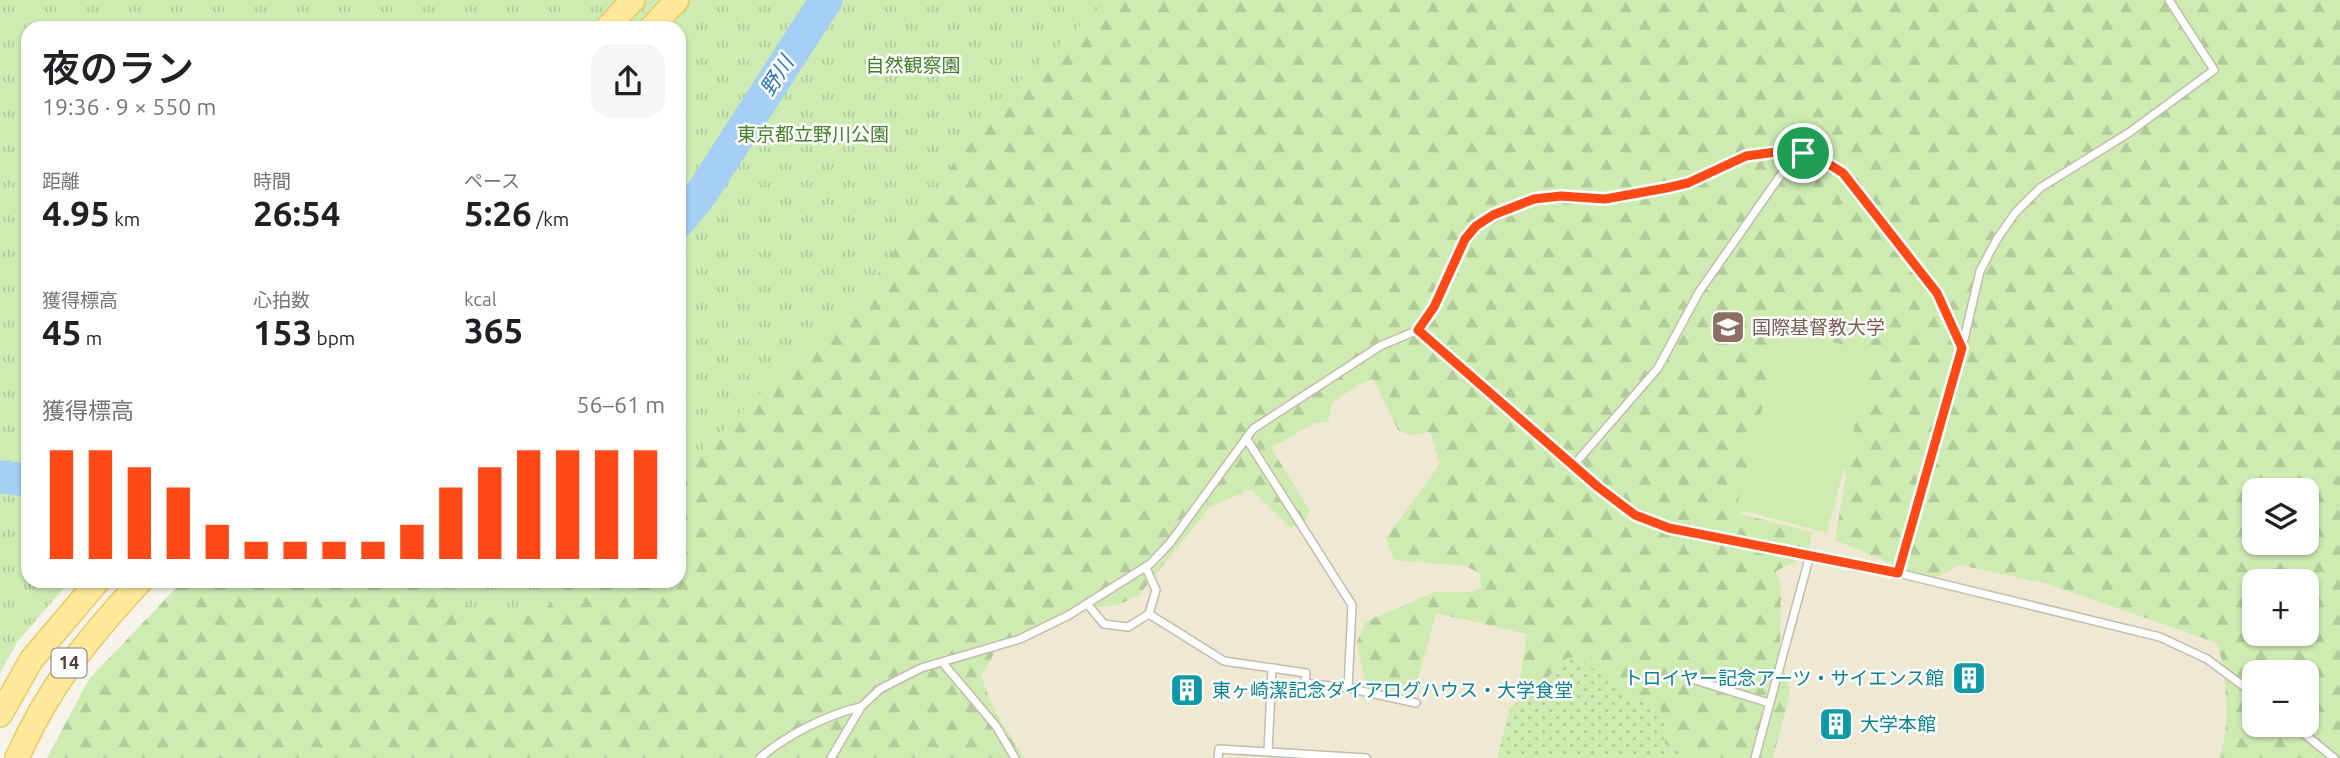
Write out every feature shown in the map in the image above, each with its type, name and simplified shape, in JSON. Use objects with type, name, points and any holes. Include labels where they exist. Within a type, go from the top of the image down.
[{"type":"main road","points":[[614,21],[633,0]]},
{"type":"main road","points":[[658,21],[677,0]]},
{"type":"main road","name":"14","points":[[0,715],[32,659],[92,588]]},
{"type":"main road","name":"14","points":[[17,758],[45,698],[62,673],[135,588]]},
{"type":"lane","points":[[1898,573],[1962,348],[1980,271],[2015,213],[2040,188],[2130,132],[2214,70],[2169,0]]},
{"type":"lane","points":[[831,758],[861,706],[880,689],[920,668],[1020,639],[1088,605],[1146,568],[1170,543],[1246,438],[1270,415],[1299,401],[1380,346],[1418,330],[1434,307],[1465,239],[1476,226],[1493,215],[1534,199],[1561,196],[1605,199],[1688,183],[1746,156],[1792,150],[1816,156],[1843,173],[1937,293],[1962,348]]},
{"type":"lane","points":[[1573,466],[1658,368],[1699,292],[1780,176],[1803,153]]},
{"type":"lane","points":[[1418,330],[1573,466],[1635,515],[1669,528],[1898,573],[2160,636],[2207,659],[2242,685]]},
{"type":"lane","points":[[1246,438],[1352,605],[1348,688]]},
{"type":"lane","points":[[1755,758],[1810,555]]},
{"type":"lane","points":[[1088,605],[1104,624],[1128,627],[1149,614],[1156,590],[1146,568]]},
{"type":"lane","points":[[1149,614],[1224,661],[1306,673],[1305,683],[1348,688],[1416,703]]},
{"type":"lane","points":[[942,662],[996,726],[1015,758]]},
{"type":"lane","points":[[1268,751],[1272,668]]},
{"type":"lane","points":[[1695,680],[1769,704]]},
{"type":"lane","points":[[760,758],[777,744],[842,711],[861,706]]},
{"type":"lane","points":[[2308,737],[2334,758]]},
{"type":"lane","points":[[1218,758],[1219,749],[1366,758]]},
{"type":"shaded area","name":"国際基督教大学","points":[[2340,0],[2340,758],[78,758],[655,588],[686,588],[686,579]]},
{"type":"green space","name":"東京都立野川公園","points":[[0,0],[1108,0],[995,103],[863,296],[686,464],[686,21],[21,21],[21,588],[64,588],[18,641],[0,673]]},
{"type":"green space","name":"国際基督教大学","points":[[885,0],[2340,0],[2340,758],[2219,758],[2225,732],[2226,701],[2217,643],[2048,584],[1960,565],[1931,580],[1835,540],[1846,476],[1843,460],[1750,476],[1741,514],[1812,532],[1807,556],[1776,571],[1781,588],[1780,650],[1790,694],[1773,758],[1691,758],[1665,744],[1665,720],[1658,705],[1630,698],[1579,657],[1567,658],[1538,687],[1526,693],[1520,677],[1527,634],[1436,613],[1413,697],[1365,682],[1357,642],[1365,622],[1435,592],[1469,592],[1481,588],[1480,573],[1465,566],[1394,560],[1386,538],[1440,464],[1430,432],[1410,435],[1398,430],[1373,379],[1358,385],[1332,403],[1328,422],[1315,423],[1271,448],[1309,509],[1306,522],[1291,528],[1251,489],[1210,507],[1139,595],[1118,605],[1077,609],[995,652],[981,676],[993,708],[1024,758],[47,758],[89,679],[176,588],[686,588],[686,415]]},
{"type":"green space","points":[[1783,329],[1874,353],[1827,533],[1736,509]]},
{"type":"green space","points":[[438,588],[565,588],[539,615],[489,618]]},
{"type":"green space","points":[[1579,657],[1630,698],[1658,705],[1665,720],[1665,744],[1691,758],[1497,758],[1510,708],[1538,687],[1567,658]]},
{"type":"waterway","name":"野川","points":[[686,212],[701,194],[826,0]]},
{"type":"waterway","name":"野川","points":[[0,477],[21,479]]},
{"type":"place","name":"国際基督教大学","points":[[1728,327]]},
{"type":"place","name":"トロイヤー記念アーツ・サイエンス館","points":[[1969,678]]},
{"type":"place","name":"東ヶ崎潔記念ダイアログハウス・大学食堂","points":[[1187,690]]},
{"type":"place","name":"大学本館","points":[[1836,724]]},
{"type":"route","points":[[1792,150],[1803,153],[1816,156],[1843,173],[1858,191],[1937,293],[1962,348],[1898,573],[1669,528],[1635,515],[1479,387],[1418,330],[1434,307],[1453,260],[1465,239],[1476,226],[1493,215],[1546,197],[1605,199],[1688,183],[1746,156],[1766,152],[1792,150]]},
{"type":"park label","name":"自然観察園","points":[[913,65]]}]
